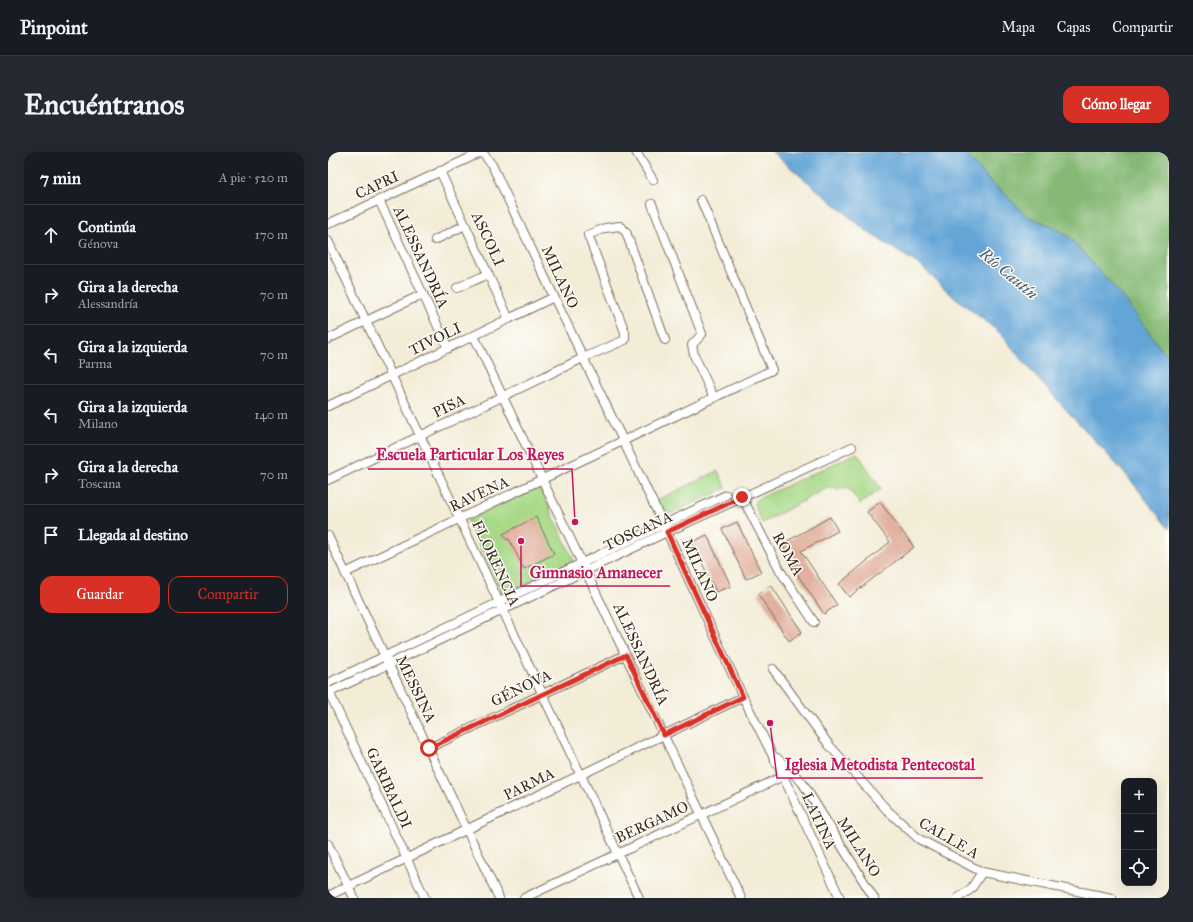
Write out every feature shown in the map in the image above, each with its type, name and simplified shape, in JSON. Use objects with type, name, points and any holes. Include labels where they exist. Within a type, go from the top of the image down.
[{"type":"street","name":"CAPRI","points":[[328,224],[482,152]]},
{"type":"street","name":"MILANO","points":[[482,152],[492,164],[554,298],[664,524],[743,697],[773,755],[802,782],[874,898]]},
{"type":"street","points":[[636,152],[653,180]]},
{"type":"street","name":"ASCOLI","points":[[440,171],[509,319]]},
{"type":"street","name":"ALESSANDRÍA","points":[[379,200],[448,348]]},
{"type":"street","name":"RAVENA","points":[[345,573],[772,370],[701,200]]},
{"type":"street","points":[[652,204],[702,334],[692,345],[694,354],[714,398]]},
{"type":"street","points":[[435,240],[465,225]]},
{"type":"street","name":"PISA","points":[[328,480],[502,396],[624,340],[624,332],[588,235],[605,228],[620,226],[626,232],[665,340]]},
{"type":"street","name":"FLORENCIA","points":[[328,241],[639,898]]},
{"type":"street","points":[[458,288],[488,274]]},
{"type":"street","points":[[328,339],[423,294]]},
{"type":"street","name":"TIVOLI","points":[[328,406],[554,298]]},
{"type":"street","name":"ALESSANDRÍA","points":[[474,336],[741,898]]},
{"type":"street","name":"TOSCANA","points":[[328,692],[667,532],[852,447]]},
{"type":"street","name":"TOSCANA","points":[[328,683],[726,495]]},
{"type":"street","name":"ROMA","points":[[742,497],[781,572],[814,622]]},
{"type":"street","name":"MESSINA","points":[[328,536],[499,898]]},
{"type":"street","name":"GÉNOVA","points":[[429,748],[542,693],[626,655]]},
{"type":"street","name":"CALLE A","points":[[774,668],[829,746],[900,823],[919,839],[937,850],[982,872],[1112,898]]},
{"type":"street","name":"GARIBALDI","points":[[328,692],[425,898]]},
{"type":"street","name":"PARMA","points":[[328,896],[743,697]]},
{"type":"street","name":"LATINA","points":[[773,755],[840,898]]},
{"type":"street","name":"BERGAMO","points":[[524,898],[792,772]]},
{"type":"street","points":[[328,844],[354,898]]},
{"type":"street","points":[[958,898],[971,889],[982,872]]},
{"type":"green space","points":[[964,152],[1169,152],[1169,356],[1161,349],[1120,294],[1069,237],[1056,228],[1025,215],[1004,193],[989,181]]},
{"type":"green space","points":[[857,453],[881,489],[860,504],[849,489],[827,488],[762,523],[754,504],[756,500]]},
{"type":"green space","points":[[718,471],[726,488],[665,516],[662,515],[655,501]]},
{"type":"green space","points":[[539,486],[574,561],[503,595],[467,520]]},
{"type":"green space","points":[[490,610],[490,612],[397,656],[396,654]]},
{"type":"water","name":"Río Cautín","points":[[772,152],[964,152],[989,181],[1004,193],[1025,215],[1056,228],[1069,237],[1120,294],[1161,349],[1169,356],[1169,529],[1128,477],[1039,380],[1000,333],[947,291],[921,266],[869,233]]},
{"type":"building","points":[[880,502],[914,547],[849,597],[839,584],[890,542],[867,512]]},
{"type":"building","points":[[536,517],[554,554],[524,569],[509,539],[507,540],[503,534]]},
{"type":"building","points":[[830,517],[838,531],[801,551],[837,605],[824,614],[793,568],[794,566],[782,544]]},
{"type":"building","points":[[737,522],[761,572],[746,579],[722,529]]},
{"type":"building","points":[[707,535],[731,586],[716,592],[692,542]]},
{"type":"building","points":[[771,585],[802,632],[789,641],[758,594]]},
{"type":"place","name":"Escuela Particular Los Reyes","points":[[575,522]]},
{"type":"place","name":"Gimnasio Amanecer","points":[[521,541]]},
{"type":"place","name":"Iglesia Metodista Pentecostal","points":[[770,723]]},
{"type":"route","points":[[429,748],[542,693],[626,655],[664,735],[743,697],[667,532],[742,497]]}]
